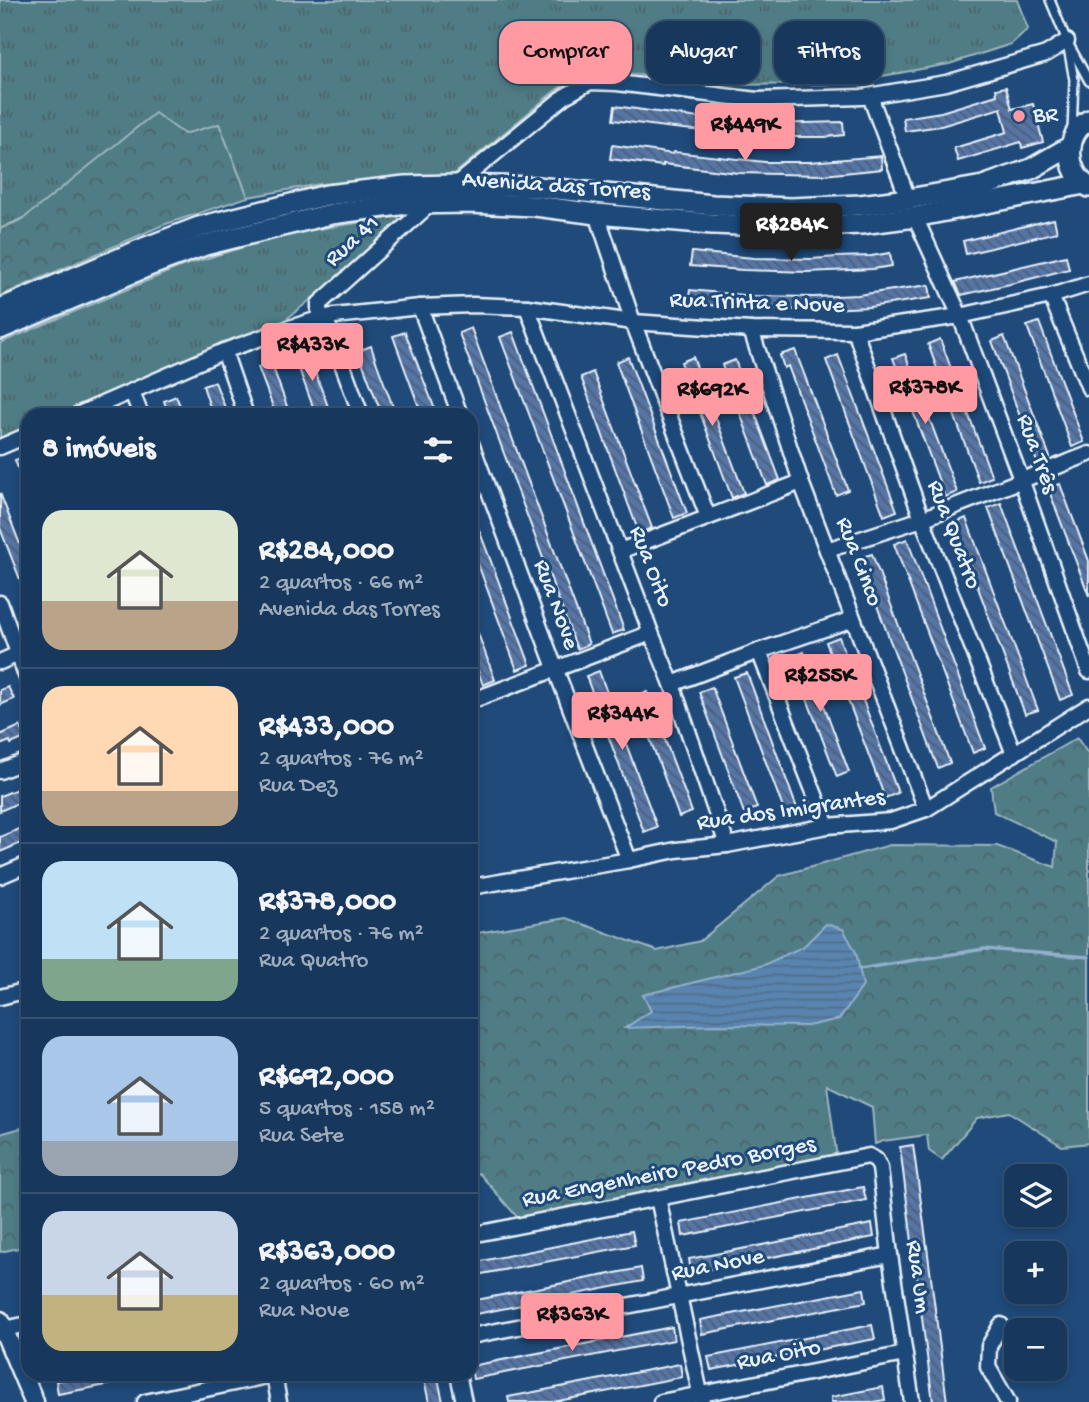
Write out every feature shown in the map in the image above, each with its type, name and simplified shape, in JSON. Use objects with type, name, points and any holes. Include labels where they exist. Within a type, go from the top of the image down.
[{"type":"main road","name":"Avenida das Torres","points":[[1087,185],[1075,173],[1070,160],[1075,133],[1089,120]]},
{"type":"main road","name":"Avenida das Torres","points":[[0,329],[205,245],[331,214],[407,204],[469,203],[535,206],[712,224],[791,227],[861,224],[1015,176],[1046,161],[1072,143]]},
{"type":"main road","name":"Avenida das Torres","points":[[0,309],[199,227],[327,195],[405,186],[537,187],[713,205],[791,208],[860,205],[912,208],[1087,185]]},
{"type":"street","points":[[456,185],[565,96],[590,82],[757,100],[870,96],[946,83],[1046,54],[1067,41]]},
{"type":"street","name":"Rua Três","points":[[870,96],[912,208],[960,316],[1089,671]]},
{"type":"street","name":"Rua 41","points":[[322,318],[319,304],[429,205]]},
{"type":"street","points":[[597,214],[634,322],[708,517]]},
{"type":"street","name":"Rua Trinta e Nove","points":[[224,351],[322,318],[420,307],[472,305],[527,307],[634,322],[751,330],[855,331],[960,316],[1051,296],[1089,284]]},
{"type":"street","points":[[1051,296],[1089,388]]},
{"type":"street","points":[[420,307],[457,408]]},
{"type":"street","name":"Rua Oito","points":[[527,307],[672,684],[727,845]]},
{"type":"street","points":[[322,318],[358,408]]},
{"type":"street","name":"Rua Cinco","points":[[751,330],[801,482],[926,809]]},
{"type":"street","name":"Rua Quatro","points":[[855,331],[922,519],[1014,754]]},
{"type":"street","points":[[93,408],[224,351],[244,408]]},
{"type":"street","points":[[132,391],[138,408]]},
{"type":"street","points":[[0,447],[21,438]]},
{"type":"street","points":[[827,550],[922,519],[1089,454]]},
{"type":"street","name":"Rua Nove","points":[[478,462],[629,860]]},
{"type":"street","points":[[620,551],[801,482]]},
{"type":"street","points":[[0,603],[21,662]]},
{"type":"street","points":[[672,684],[853,619]]},
{"type":"street","points":[[478,698],[651,633]]},
{"type":"street","points":[[759,652],[827,826]]},
{"type":"street","points":[[0,662],[18,654]]},
{"type":"street","name":"Rua dos Imigrantes","points":[[478,886],[827,826],[891,821],[926,809],[1089,706]]},
{"type":"street","points":[[0,771],[21,763]]},
{"type":"street","points":[[0,876],[21,867]]},
{"type":"street","points":[[0,998],[21,992]]},
{"type":"street","name":"Rua Engenheiro Pedro Borges","points":[[478,1234],[869,1156],[876,1160]]},
{"type":"street","name":"Rua Um","points":[[876,1160],[880,1168],[912,1402]]},
{"type":"street","points":[[658,1198],[701,1398]]},
{"type":"street","name":"Rua Nove","points":[[478,1335],[890,1255]]},
{"type":"street","points":[[21,1324],[2,1325],[21,1371]]},
{"type":"street","points":[[1001,1325],[989,1346],[988,1367],[1008,1402]]},
{"type":"street","name":"Rua Oito","points":[[662,1402],[701,1398],[905,1354]]},
{"type":"street","points":[[25,1381],[34,1402]]},
{"type":"street","points":[[145,1402],[242,1381]]},
{"type":"street","points":[[276,1381],[279,1402]]},
{"type":"street","points":[[460,1381],[464,1402]]},
{"type":"lane","points":[[1050,0],[1067,41],[1089,82]]},
{"type":"lane","points":[[1067,41],[1074,80],[1072,143]]},
{"type":"green space","points":[[0,0],[1017,0],[1028,29],[1011,44],[949,64],[884,76],[884,21],[774,21],[774,84],[838,84],[719,85],[711,84],[760,84],[760,21],[646,21],[646,76],[632,74],[632,21],[499,21],[499,84],[567,84],[557,89],[452,176],[320,184],[248,197],[219,124],[0,229]]},
{"type":"green space","points":[[155,113],[184,134],[219,124],[248,197],[163,225],[0,296],[0,229],[23,219]]},
{"type":"green space","points":[[396,217],[401,220],[399,228],[283,322],[79,408],[21,408],[21,432],[0,441],[0,343],[182,266],[285,234]]},
{"type":"green space","points":[[1077,738],[1089,755],[1089,1143],[1062,1146],[1009,1112],[977,1118],[942,1160],[929,1151],[927,1135],[875,1144],[872,1107],[827,1085],[837,1158],[518,1218],[478,1174],[478,933],[566,918],[657,951],[700,941],[779,876],[890,845],[997,846],[1055,867],[1057,842],[994,812],[991,787]]},
{"type":"green space","points":[[21,1128],[21,1248],[0,1252],[0,1134]]},
{"type":"water","points":[[826,924],[843,929],[856,952],[863,986],[839,1019],[808,1026],[625,1028],[651,1011],[643,995],[764,965],[804,946]]},
{"type":"building","points":[[1006,87],[1012,109],[1033,104],[1043,142],[1022,148],[1021,142],[958,161],[954,148],[1007,132],[1001,108],[941,126],[905,131],[903,118],[941,112],[997,95],[996,89]]},
{"type":"building","points":[[615,106],[765,124],[843,122],[844,135],[759,137],[665,127],[613,120]]},
{"type":"building","points":[[612,145],[673,154],[765,162],[809,162],[881,156],[882,169],[823,175],[738,173],[610,159]]},
{"type":"building","points":[[1054,219],[1057,232],[966,254],[963,241]]},
{"type":"building","points":[[692,252],[754,258],[812,259],[890,253],[892,266],[807,272],[743,270],[690,266]]},
{"type":"building","points":[[1066,256],[1069,269],[1010,284],[961,295],[955,282]]},
{"type":"building","points":[[929,285],[931,298],[869,307],[806,310],[688,303],[690,290],[754,296],[814,297],[858,295]]},
{"type":"building","points":[[1039,322],[1084,442],[1072,447],[1027,326]]},
{"type":"building","points":[[471,328],[589,644],[577,649],[459,333]]},
{"type":"building","points":[[405,332],[434,408],[419,408],[393,336]]},
{"type":"building","points":[[513,332],[624,630],[612,634],[500,337]]},
{"type":"building","points":[[1004,336],[1050,457],[1037,462],[992,341]]},
{"type":"building","points":[[940,339],[992,477],[979,482],[928,344]]},
{"type":"building","points":[[371,346],[393,408],[379,408],[358,351]]},
{"type":"building","points":[[305,347],[328,408],[313,408],[293,352]]},
{"type":"building","points":[[795,350],[848,490],[836,495],[788,366],[784,368],[780,355]]},
{"type":"building","points":[[905,354],[957,492],[945,497],[893,358]]},
{"type":"building","points":[[838,355],[897,511],[884,516],[826,360]]},
{"type":"building","points":[[628,357],[687,513],[674,518],[616,362]]},
{"type":"building","points":[[693,357],[744,493],[732,498],[681,362]]},
{"type":"building","points":[[735,360],[780,480],[767,485],[722,365]]},
{"type":"building","points":[[271,362],[288,408],[273,408],[258,367]]},
{"type":"building","points":[[593,372],[652,528],[639,533],[581,377]]},
{"type":"building","points":[[215,382],[225,408],[211,408],[203,386]]},
{"type":"building","points":[[176,396],[181,408],[166,408],[164,401]]},
{"type":"building","points":[[21,458],[21,476],[15,460]]},
{"type":"building","points":[[1060,484],[1089,561],[1089,596],[1048,488]]},
{"type":"building","points":[[0,493],[21,547],[21,582],[0,528]]},
{"type":"building","points":[[1001,503],[1073,695],[1060,700],[988,508]]},
{"type":"building","points":[[966,518],[1038,710],[1025,714],[954,523]]},
{"type":"building","points":[[478,527],[530,665],[517,670],[478,564]]},
{"type":"building","points":[[907,539],[985,748],[973,753],[894,544]]},
{"type":"building","points":[[872,554],[950,763],[938,768],[859,558]]},
{"type":"building","points":[[478,633],[495,680],[483,685],[478,671]]},
{"type":"building","points":[[839,637],[898,793],[885,798],[826,642]]},
{"type":"building","points":[[804,652],[849,772],[837,777],[791,657]]},
{"type":"building","points":[[599,671],[657,827],[644,832],[586,676]]},
{"type":"building","points":[[747,673],[798,811],[786,816],[734,677]]},
{"type":"building","points":[[8,687],[14,699],[0,705],[0,690]]},
{"type":"building","points":[[712,687],[757,808],[744,813],[699,692]]},
{"type":"building","points":[[647,692],[692,812],[679,817],[634,696]]},
{"type":"building","points":[[20,726],[21,728],[21,740],[11,744],[10,741],[0,745],[0,735]]},
{"type":"building","points":[[21,787],[21,802],[0,811],[0,796]]},
{"type":"building","points":[[21,828],[21,843],[0,852],[0,837]]},
{"type":"building","points":[[913,1145],[947,1402],[933,1402],[900,1147]]},
{"type":"building","points":[[863,1187],[866,1200],[683,1236],[681,1223]]},
{"type":"building","points":[[872,1224],[874,1237],[691,1273],[689,1259]]},
{"type":"building","points":[[632,1231],[635,1245],[478,1275],[478,1262]]},
{"type":"building","points":[[641,1268],[643,1281],[478,1314],[478,1300]]},
{"type":"building","points":[[864,1289],[866,1302],[702,1334],[700,1320]]},
{"type":"building","points":[[872,1325],[875,1339],[711,1370],[708,1357]]},
{"type":"building","points":[[672,1327],[674,1340],[478,1378],[478,1365]]},
{"type":"building","points":[[680,1364],[682,1377],[553,1402],[509,1402],[508,1397]]},
{"type":"building","points":[[56,1381],[128,1381],[58,1394]]},
{"type":"building","points":[[424,1381],[438,1381],[443,1402],[429,1402]]},
{"type":"building","points":[[883,1387],[885,1400],[831,1402],[831,1397]]},
{"type":"waterway","points":[[859,969],[984,949],[1089,957]]},
{"type":"place","name":"BR","points":[[1019,116]]}]
